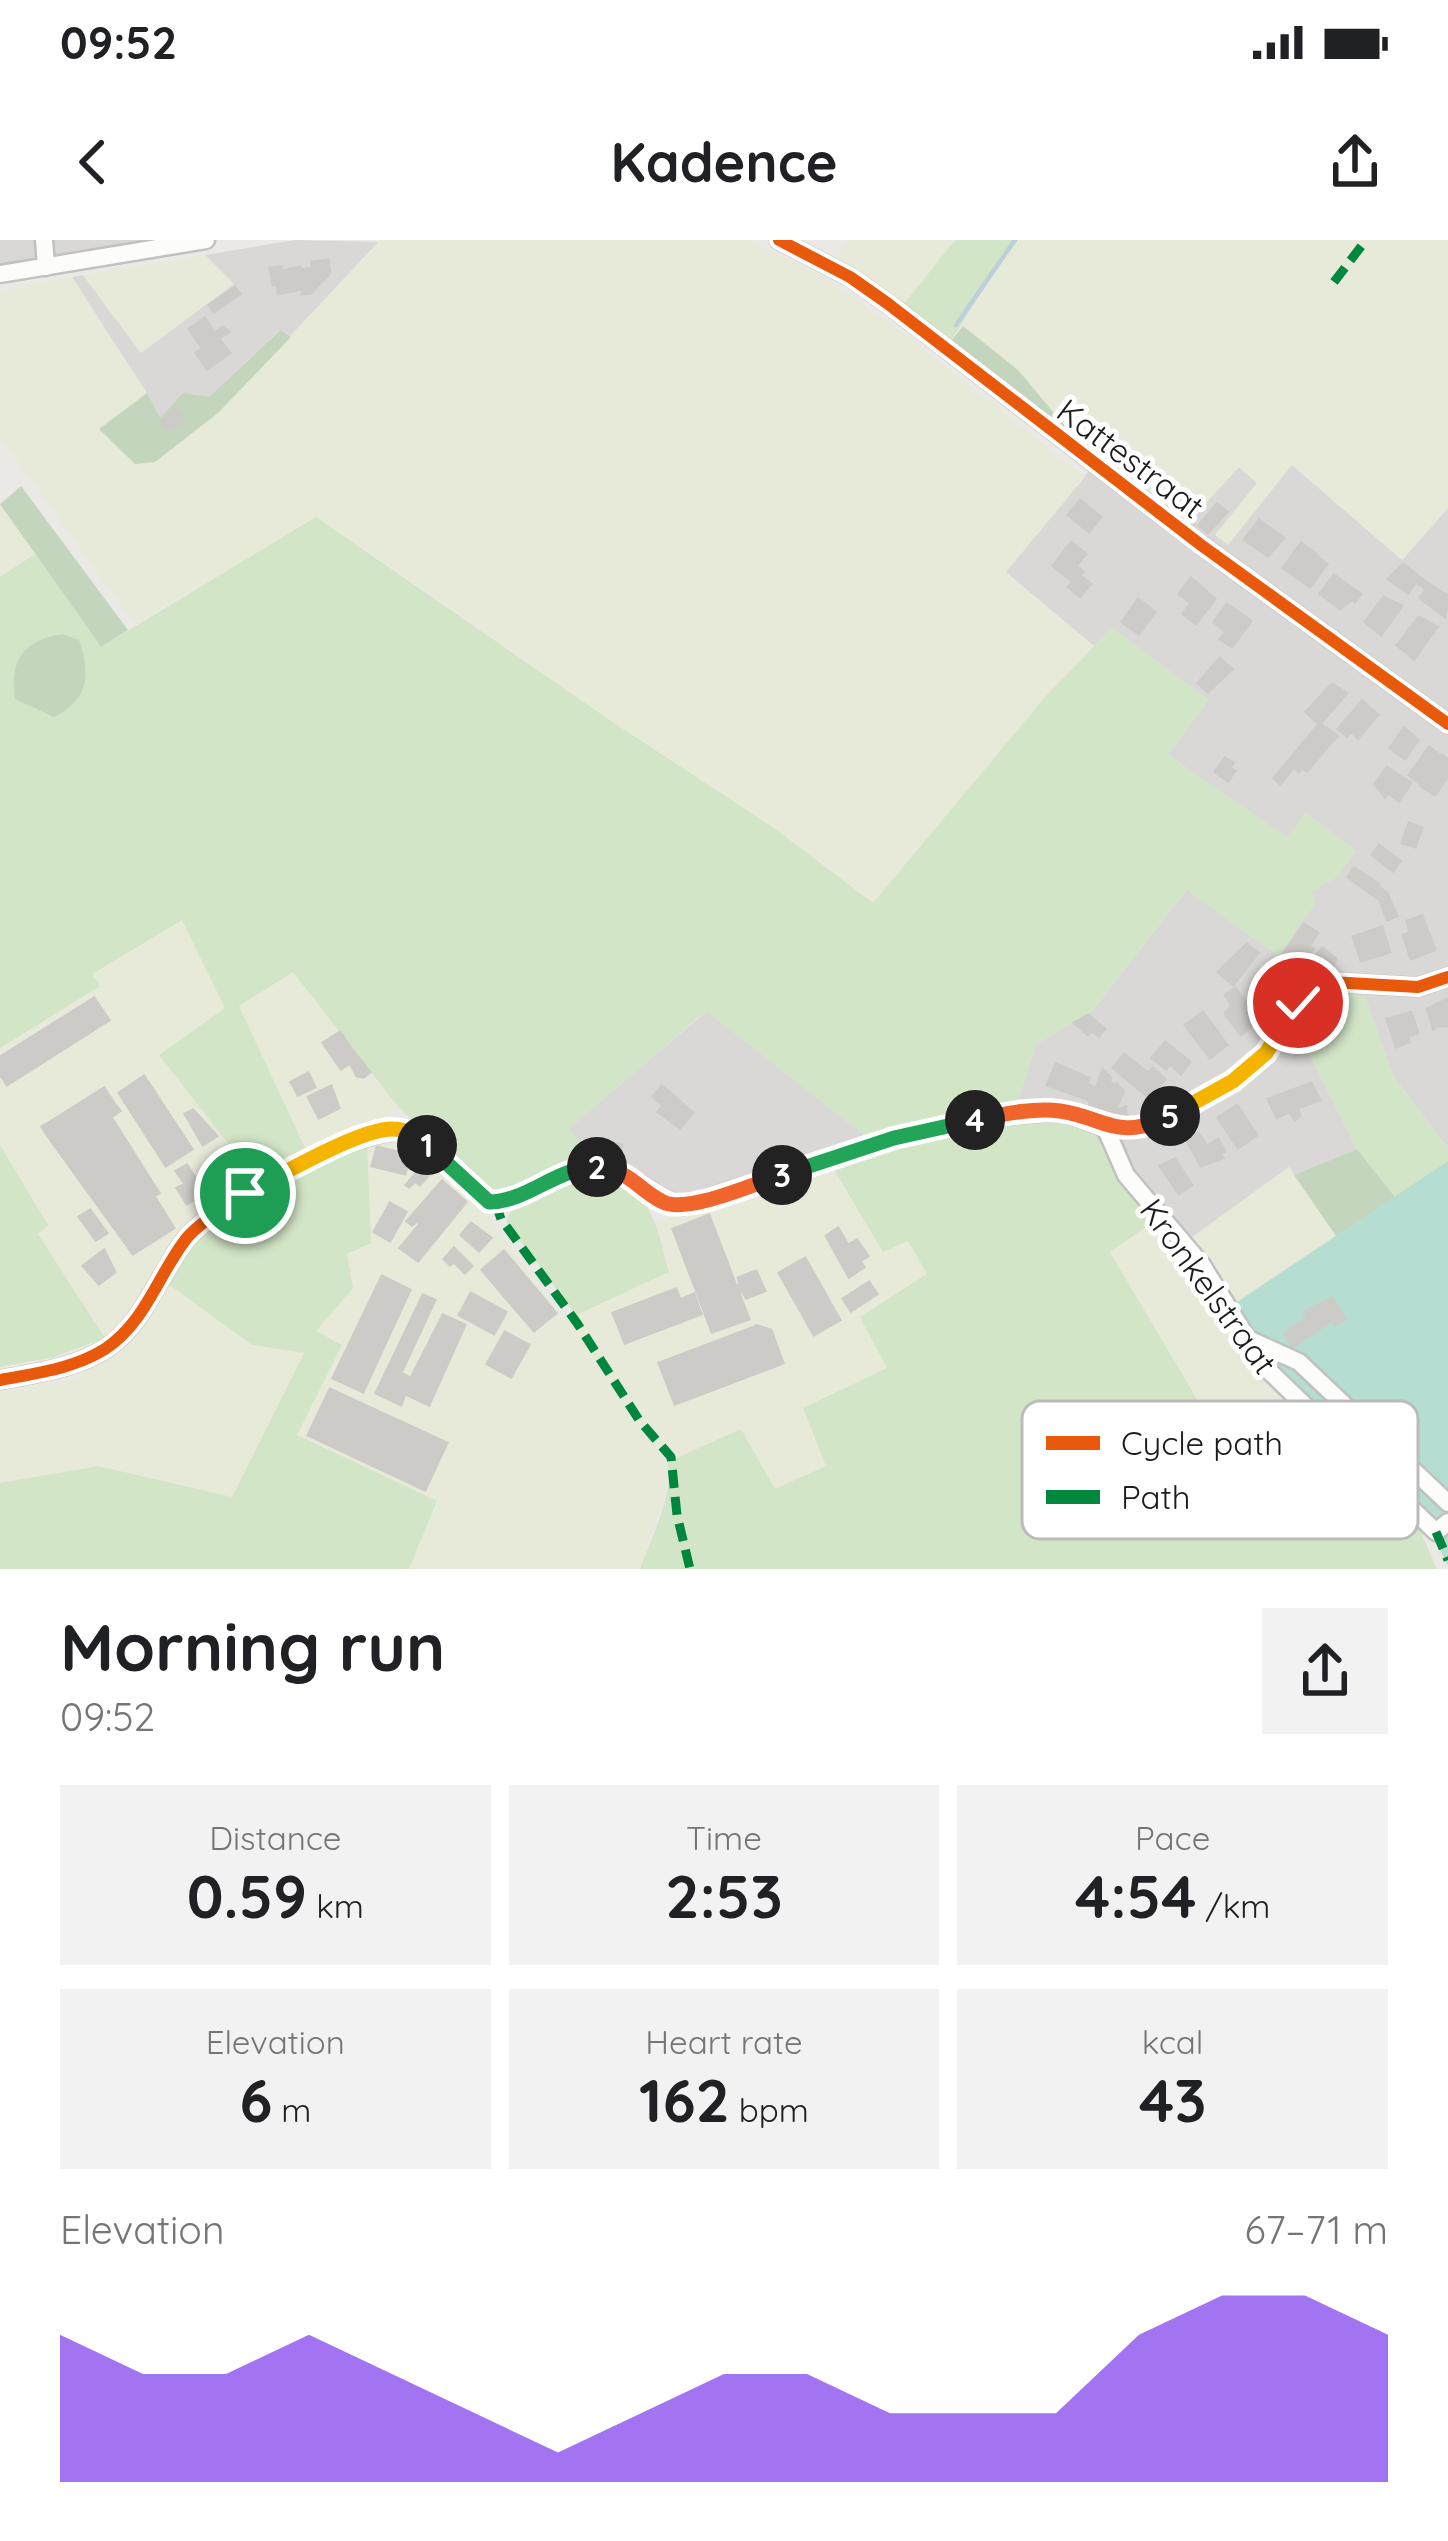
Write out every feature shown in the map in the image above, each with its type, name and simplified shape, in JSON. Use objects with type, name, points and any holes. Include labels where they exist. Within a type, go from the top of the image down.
[{"type":"street","points":[[44,240],[46,267]]},
{"type":"street","points":[[0,274],[115,248],[206,240]]},
{"type":"street","name":"Kattestraat","points":[[778,240],[850,277],[887,303],[1201,545],[1448,724]]},
{"type":"street","points":[[0,1380],[75,1365],[108,1347],[131,1327],[187,1238],[213,1213],[363,1136],[393,1129],[414,1135],[489,1202],[504,1202],[554,1175],[591,1166],[621,1171],[663,1202],[684,1206],[894,1138],[990,1117],[1060,1111],[1127,1129],[1163,1120],[1233,1081],[1266,1053],[1298,1003],[1312,990],[1331,982],[1418,987],[1448,977]]},
{"type":"street","name":"Kronkelstraat","points":[[1106,1127],[1126,1175],[1184,1241],[1245,1338],[1301,1401]]},
{"type":"street","points":[[1245,1338],[1299,1362],[1340,1401]]},
{"type":"street","points":[[1418,1475],[1448,1503]]},
{"type":"street","name":"Kronkelstraat","points":[[1418,1506],[1442,1527]]},
{"type":"shaded area","points":[[0,240],[159,240],[0,264]]},
{"type":"shaded area","points":[[295,240],[381,242],[291,337],[279,330],[209,397],[160,419],[72,277],[83,275],[141,353],[233,284],[205,255]]},
{"type":"shaded area","points":[[1101,456],[1189,522],[1238,466],[1257,483],[1216,534],[1292,465],[1402,560],[1448,508],[1448,1148],[1393,1076],[1365,997],[1295,1025],[1357,1149],[1294,1175],[1289,1167],[1180,1246],[1017,1119],[1016,1106],[1036,1044],[1092,1011],[1187,889],[1311,892],[1338,876],[1167,754],[1208,700],[1112,628],[1094,646],[1005,572]]},
{"type":"shaded area","points":[[707,1011],[864,1135],[684,1197],[663,1194],[604,1161],[589,1158],[569,1128]]},
{"type":"green space","points":[[380,240],[747,240],[821,275],[897,328],[1085,477],[1006,572],[1094,646],[1045,697],[873,904],[774,828],[361,546],[189,591],[135,625],[0,436],[0,291],[72,277],[147,393],[100,429],[136,464],[156,462],[218,413]]},
{"type":"green space","points":[[849,240],[955,240],[904,304],[837,256]]},
{"type":"green space","points":[[955,240],[1015,240],[951,341],[904,304]]},
{"type":"green space","points":[[1015,240],[1448,240],[1448,508],[1402,560],[1292,465],[1228,545],[1215,535],[1257,483],[1239,467],[1189,522],[1071,432],[1018,370],[963,326]]},
{"type":"green space","points":[[205,255],[234,284],[141,353],[83,275]]},
{"type":"green space","points":[[963,326],[1018,370],[1068,435],[951,341]]},
{"type":"green space","points":[[280,330],[291,337],[218,413],[155,462],[135,464],[99,429],[147,393],[160,418],[183,393],[209,397]]},
{"type":"green space","points":[[21,486],[128,630],[101,647],[0,504]]},
{"type":"green space","points":[[0,504],[35,554],[0,577]]},
{"type":"green space","points":[[316,517],[774,828],[873,903],[1045,697],[1112,628],[1209,700],[1168,755],[1287,837],[1306,812],[1356,851],[1338,876],[1312,892],[1316,903],[1278,956],[1186,890],[1092,1011],[1036,1044],[1016,1106],[864,1135],[706,1011],[570,1128],[589,1158],[497,1194],[400,1109],[293,972],[239,1006],[307,1152],[255,1178],[159,1055],[225,1008],[182,920],[92,974],[100,986],[0,1048],[0,577],[35,554],[101,647]]},
{"type":"green space","points":[[62,634],[79,640],[86,675],[74,702],[54,717],[15,699],[15,673],[28,647]]},
{"type":"green space","points":[[182,919],[225,1008],[160,1056],[255,1178],[208,1205],[185,1229],[145,1295],[105,1338],[37,1233],[48,1225],[0,1145],[0,1048],[100,986],[91,974]]},
{"type":"green space","points":[[293,971],[400,1109],[307,1152],[239,1006]]},
{"type":"green space","points":[[1354,993],[1365,997],[1393,1076],[1448,1148],[1448,1161],[1395,1197],[1357,1149],[1295,1025],[1320,1001]]},
{"type":"green space","points":[[1048,1116],[1092,1132],[1156,1220],[1110,1252],[1198,1401],[1022,1401],[1022,1539],[1418,1539],[1418,1521],[1431,1533],[1422,1535],[1437,1569],[640,1569],[665,1503],[668,1462],[741,1429],[775,1489],[826,1466],[803,1408],[887,1368],[860,1317],[927,1274],[908,1241],[883,1252],[833,1168],[938,1133]]},
{"type":"green space","points":[[405,1138],[428,1152],[475,1198],[563,1320],[669,1272],[656,1222],[831,1165],[883,1251],[907,1240],[927,1275],[887,1368],[827,1467],[774,1490],[670,1478],[640,1569],[409,1569],[437,1501],[297,1435],[341,1346],[315,1331],[353,1288],[347,1254],[355,1247],[367,1142]]},
{"type":"green space","points":[[367,1142],[371,1243],[347,1254],[353,1288],[316,1331],[342,1345],[297,1435],[437,1501],[409,1569],[0,1569],[0,1483],[98,1466],[232,1497],[304,1353],[252,1345],[167,1283],[185,1255],[228,1212]]},
{"type":"green space","points":[[0,1145],[48,1225],[38,1234],[105,1338],[54,1357],[0,1367]]},
{"type":"green space","points":[[1357,1149],[1395,1197],[1336,1236],[1294,1175]]},
{"type":"green space","points":[[1448,1161],[1448,1565],[1431,1533],[1441,1523],[1418,1501],[1418,1401],[1315,1401],[1271,1359],[1237,1302]]},
{"type":"green space","points":[[1289,1167],[1336,1236],[1237,1302],[1191,1238]]},
{"type":"green space","points":[[591,1173],[626,1185],[638,1195],[654,1221],[669,1272],[576,1315],[506,1222],[530,1194]]},
{"type":"green space","points":[[1156,1220],[1201,1272],[1268,1378],[1290,1401],[1198,1401],[1110,1251]]},
{"type":"green space","points":[[167,1283],[252,1345],[305,1352],[232,1498],[98,1466],[0,1483],[0,1393],[76,1378],[110,1359],[145,1322]]},
{"type":"building","points":[[328,260],[330,273],[311,293],[302,294],[302,289],[278,294],[270,268],[300,270]]},
{"type":"building","points":[[235,287],[240,294],[214,312],[209,305]]},
{"type":"building","points":[[205,318],[214,333],[223,327],[229,332],[202,348],[189,329]]},
{"type":"building","points":[[217,337],[230,353],[207,369],[196,353]]},
{"type":"building","points":[[175,408],[184,421],[169,431],[162,422]]},
{"type":"building","points":[[1080,500],[1101,517],[1089,532],[1068,515]]},
{"type":"building","points":[[1217,504],[1227,512],[1208,533],[1199,525]]},
{"type":"building","points":[[1259,520],[1284,538],[1268,556],[1244,540]]},
{"type":"building","points":[[1071,542],[1086,554],[1076,566],[1083,572],[1072,581],[1053,566]]},
{"type":"building","points":[[1301,543],[1315,553],[1297,578],[1283,568]]},
{"type":"building","points":[[1314,554],[1327,564],[1310,587],[1297,578]]},
{"type":"building","points":[[1403,564],[1430,585],[1427,590],[1416,582],[1408,593],[1388,579]]},
{"type":"building","points":[[1078,574],[1091,584],[1080,597],[1068,587]]},
{"type":"building","points":[[1334,575],[1348,585],[1334,604],[1320,594]]},
{"type":"building","points":[[1191,578],[1215,599],[1196,624],[1183,614],[1191,603],[1179,594]]},
{"type":"building","points":[[1348,585],[1361,594],[1340,609],[1334,604]]},
{"type":"building","points":[[1430,585],[1448,596],[1445,617],[1420,598]]},
{"type":"building","points":[[1384,597],[1402,606],[1381,635],[1365,622]]},
{"type":"building","points":[[1138,599],[1155,612],[1139,634],[1122,622]]},
{"type":"building","points":[[1227,604],[1251,621],[1232,647],[1220,639],[1226,632],[1214,622]]},
{"type":"building","points":[[1419,617],[1437,627],[1414,659],[1397,645]]},
{"type":"building","points":[[1220,658],[1232,669],[1208,692],[1198,683]]},
{"type":"building","points":[[1332,684],[1347,693],[1320,724],[1326,729],[1280,784],[1274,778],[1319,724],[1306,712]]},
{"type":"building","points":[[1362,701],[1378,715],[1358,738],[1351,731],[1347,736],[1338,729]]},
{"type":"building","points":[[1327,728],[1337,736],[1307,771],[1299,772],[1294,767]]},
{"type":"building","points":[[1404,728],[1418,740],[1405,759],[1390,748]]},
{"type":"building","points":[[1429,747],[1442,757],[1422,785],[1409,775]]},
{"type":"building","points":[[1443,756],[1448,760],[1448,776],[1435,795],[1421,786]]},
{"type":"building","points":[[1225,758],[1235,771],[1228,781],[1215,772]]},
{"type":"building","points":[[1387,767],[1400,776],[1385,797],[1375,784]]},
{"type":"building","points":[[1400,776],[1411,783],[1399,801],[1388,793]]},
{"type":"building","points":[[1409,823],[1422,828],[1415,847],[1402,843]]},
{"type":"building","points":[[1379,845],[1400,861],[1393,871],[1372,855]]},
{"type":"building","points":[[1354,868],[1379,884],[1371,894],[1348,877]]},
{"type":"building","points":[[1377,886],[1387,893],[1397,916],[1387,920],[1380,900],[1371,894]]},
{"type":"building","points":[[1422,916],[1435,950],[1411,959],[1403,935],[1410,933],[1407,921]]},
{"type":"building","points":[[1304,924],[1318,933],[1309,946],[1313,949],[1293,968],[1280,959]]},
{"type":"building","points":[[1382,927],[1390,952],[1361,961],[1353,937]]},
{"type":"building","points":[[1247,944],[1258,953],[1233,985],[1218,972]]},
{"type":"building","points":[[1322,948],[1336,959],[1331,972],[1314,958]]},
{"type":"building","points":[[1235,988],[1259,1018],[1241,1035],[1225,1014],[1232,1005],[1225,995]]},
{"type":"building","points":[[94,998],[109,1020],[7,1085],[0,1074],[0,1057]]},
{"type":"building","points":[[1448,999],[1448,1026],[1434,1026],[1434,1030],[1427,1009]]},
{"type":"building","points":[[1203,1012],[1227,1045],[1210,1058],[1185,1025]]},
{"type":"building","points":[[1411,1012],[1418,1033],[1396,1047],[1387,1019]]},
{"type":"building","points":[[1088,1015],[1105,1029],[1099,1036],[1092,1031],[1088,1035],[1074,1023]]},
{"type":"building","points":[[340,1032],[349,1045],[332,1056],[323,1043]]},
{"type":"building","points":[[1165,1042],[1190,1062],[1181,1074],[1152,1058]]},
{"type":"building","points":[[349,1046],[370,1072],[364,1077],[357,1076],[350,1063],[341,1069],[332,1056]]},
{"type":"building","points":[[1124,1054],[1148,1073],[1153,1068],[1165,1079],[1153,1095],[1147,1096],[1113,1068]]},
{"type":"building","points":[[1056,1064],[1089,1078],[1087,1084],[1096,1088],[1091,1101],[1047,1085]]},
{"type":"building","points":[[1103,1070],[1111,1078],[1097,1112],[1088,1108]]},
{"type":"building","points":[[308,1073],[315,1087],[298,1095],[291,1082]]},
{"type":"building","points":[[144,1076],[192,1149],[166,1166],[119,1093]]},
{"type":"building","points":[[1109,1082],[1117,1086],[1104,1115],[1097,1112]]},
{"type":"building","points":[[1311,1083],[1320,1100],[1297,1108],[1300,1115],[1295,1120],[1289,1112],[1277,1118],[1268,1099]]},
{"type":"building","points":[[1117,1084],[1124,1091],[1115,1111],[1126,1107],[1126,1116],[1113,1119],[1104,1115]]},
{"type":"building","points":[[331,1086],[339,1108],[319,1118],[308,1097]]},
{"type":"building","points":[[662,1086],[693,1113],[680,1128],[658,1112],[663,1105],[653,1097]]},
{"type":"building","points":[[104,1088],[114,1103],[52,1142],[42,1127]]},
{"type":"building","points":[[114,1103],[120,1111],[111,1117],[159,1193],[154,1196],[174,1228],[133,1254],[52,1142]]},
{"type":"building","points":[[1237,1105],[1257,1135],[1238,1148],[1218,1118]]},
{"type":"building","points":[[193,1110],[217,1136],[203,1145],[185,1114]]},
{"type":"building","points":[[1198,1133],[1207,1146],[1218,1139],[1225,1151],[1220,1154],[1223,1158],[1201,1166],[1187,1141]]},
{"type":"building","points":[[602,1141],[622,1145],[619,1161],[599,1157]]},
{"type":"building","points":[[377,1147],[410,1155],[405,1174],[372,1166]]},
{"type":"building","points":[[1175,1159],[1192,1185],[1179,1194],[1160,1166]]},
{"type":"building","points":[[424,1164],[432,1171],[420,1185],[415,1181],[406,1185]]},
{"type":"building","points":[[187,1165],[204,1193],[187,1204],[177,1188],[185,1184],[176,1171]]},
{"type":"building","points":[[442,1181],[466,1202],[418,1261],[400,1248],[420,1224],[407,1221]]},
{"type":"building","points":[[390,1203],[406,1212],[390,1241],[374,1232]]},
{"type":"building","points":[[90,1210],[107,1233],[96,1240],[79,1217]]},
{"type":"building","points":[[709,1215],[736,1286],[738,1278],[756,1271],[765,1291],[746,1298],[743,1291],[739,1293],[749,1319],[712,1332],[673,1229]]},
{"type":"building","points":[[471,1223],[491,1238],[479,1251],[461,1235]]},
{"type":"building","points":[[838,1228],[848,1245],[857,1240],[868,1256],[860,1261],[864,1267],[849,1277],[826,1236]]},
{"type":"building","points":[[454,1248],[472,1266],[465,1273],[444,1259]]},
{"type":"building","points":[[104,1250],[115,1272],[99,1284],[83,1266]]},
{"type":"building","points":[[504,1251],[524,1275],[511,1304],[482,1270]]},
{"type":"building","points":[[805,1258],[840,1320],[814,1335],[779,1273]]},
{"type":"building","points":[[524,1275],[556,1313],[534,1331],[511,1304]]},
{"type":"building","points":[[382,1276],[410,1290],[363,1392],[333,1378]]},
{"type":"building","points":[[869,1282],[877,1294],[851,1311],[843,1299]]},
{"type":"building","points":[[676,1289],[680,1300],[694,1294],[701,1314],[625,1343],[613,1313]]},
{"type":"building","points":[[471,1293],[506,1312],[494,1334],[459,1315]]},
{"type":"building","points":[[423,1295],[435,1300],[401,1373],[411,1378],[443,1315],[465,1325],[429,1405],[405,1394],[401,1405],[376,1393]]},
{"type":"building","points":[[1332,1298],[1345,1318],[1335,1325],[1332,1320],[1293,1347],[1284,1334],[1308,1318],[1304,1312]]},
{"type":"building","points":[[757,1326],[773,1367],[675,1404],[659,1363]]},
{"type":"building","points":[[757,1326],[771,1330],[783,1363],[773,1367]]},
{"type":"building","points":[[505,1332],[529,1345],[511,1377],[487,1364]]},
{"type":"building","points":[[330,1389],[447,1443],[425,1490],[308,1435]]},
{"type":"waterway","points":[[956,325],[1015,240]]},
{"type":"marked path","points":[[1334,282],[1366,240]]},
{"type":"marked path","points":[[495,1202],[501,1219],[577,1323],[639,1420],[671,1457],[677,1515],[690,1569]]},
{"type":"marked path","points":[[1436,1532],[1448,1560]]},
{"type":"cycle path","points":[[779,240],[850,277],[887,303],[1201,545],[1448,724]]},
{"type":"cycle path","points":[[0,1380],[67,1366],[105,1349],[131,1326],[176,1253],[202,1224],[295,1167],[365,1138],[393,1132],[413,1134],[489,1202],[514,1198],[562,1174],[602,1167],[684,1206],[894,1138],[990,1117],[1060,1111],[1105,1127],[1127,1129],[1163,1120],[1233,1081],[1266,1053],[1298,1003],[1312,990],[1331,982],[1418,987],[1448,977]]},
{"type":"route","points":[[245,1193],[363,1136],[393,1129],[414,1135],[489,1202],[504,1202],[554,1175],[591,1166],[621,1171],[663,1202],[684,1206],[894,1138],[990,1117],[1060,1111],[1127,1129],[1163,1120],[1233,1081],[1266,1053],[1298,1003]]}]
